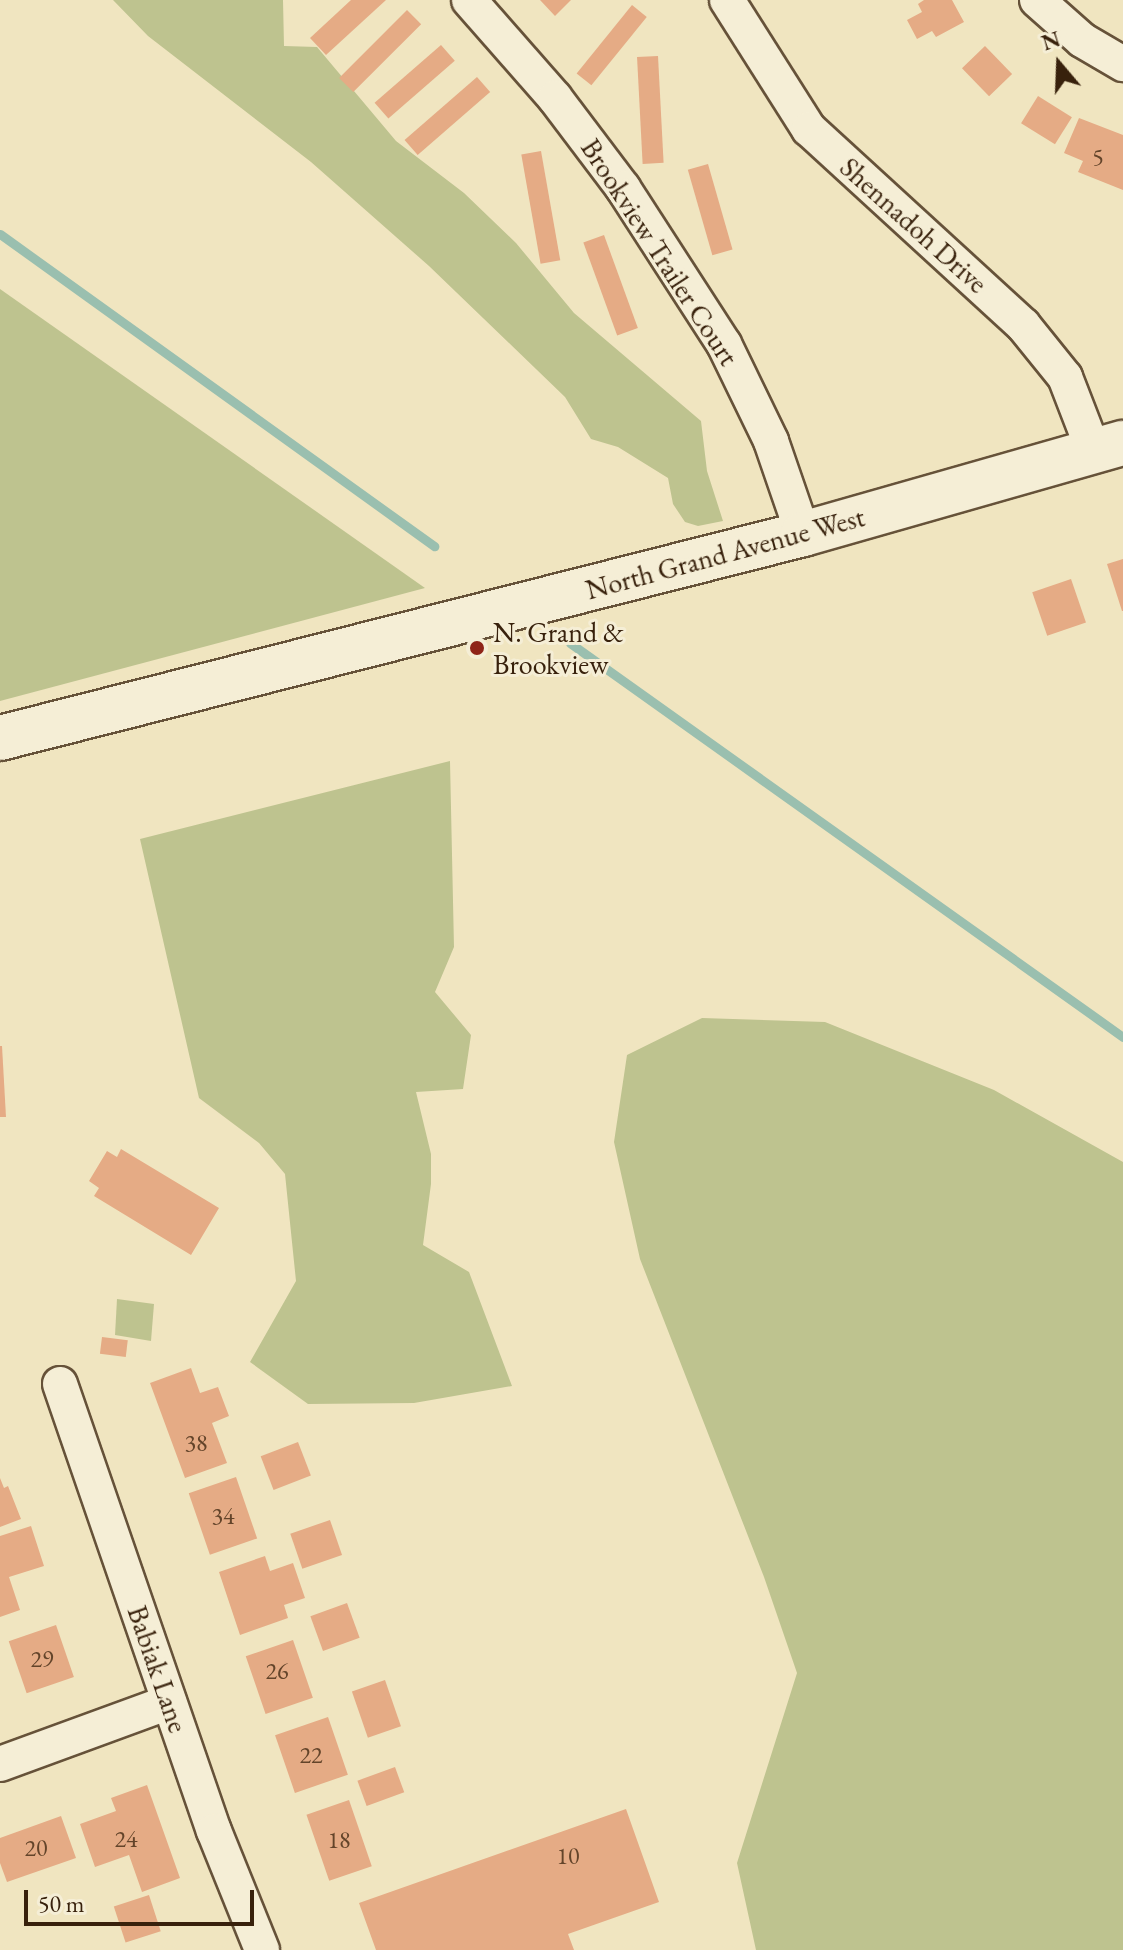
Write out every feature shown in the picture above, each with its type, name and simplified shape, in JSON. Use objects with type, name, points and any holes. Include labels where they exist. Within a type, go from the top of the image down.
[{"type":"main road","name":"North Grand Avenue West","points":[[0,738],[803,534],[1108,448]]},
{"type":"street","name":"Brookview Trailer Court","points":[[469,0],[555,98],[614,177],[724,344],[771,441],[803,534]]},
{"type":"street","name":"Shennadoh Drive","points":[[727,0],[809,129],[1023,325],[1065,377],[1108,448]]},
{"type":"street","points":[[1037,0],[1082,40],[1123,64]]},
{"type":"street","name":"Babiak Lane","points":[[60,1384],[214,1831],[262,1950]]},
{"type":"street","points":[[0,1764],[169,1702]]},
{"type":"green space","points":[[113,0],[283,0],[284,46],[317,47],[396,141],[464,193],[516,243],[574,313],[701,421],[707,471],[723,521],[698,526],[685,522],[673,504],[668,478],[618,447],[591,439],[565,397],[429,266],[311,162],[148,36]]},
{"type":"green space","points":[[0,289],[425,588],[0,701]]},
{"type":"green space","points":[[450,761],[454,947],[435,992],[471,1035],[463,1089],[416,1092],[431,1154],[431,1184],[423,1245],[469,1272],[512,1386],[414,1403],[308,1404],[250,1362],[296,1281],[285,1174],[259,1143],[199,1098],[140,839]]},
{"type":"green space","points":[[702,1018],[825,1022],[994,1090],[1123,1162],[1123,1950],[756,1950],[737,1863],[797,1673],[764,1577],[640,1259],[614,1142],[627,1055]]},
{"type":"green space","points":[[117,1299],[154,1304],[151,1341],[115,1335]]},
{"type":"building","points":[[351,0],[386,0],[326,55],[310,38]]},
{"type":"building","points":[[540,0],[571,0],[555,16]]},
{"type":"building","points":[[924,0],[952,0],[964,22],[936,37],[932,31],[917,39],[907,20],[922,12],[918,4]]},
{"type":"building","points":[[632,5],[647,17],[591,85],[577,73]]},
{"type":"building","points":[[407,10],[421,24],[353,92],[339,78]]},
{"type":"building","points":[[441,45],[455,61],[388,119],[375,103]]},
{"type":"building","points":[[985,46],[1012,74],[989,96],[962,68]]},
{"type":"building","points":[[658,56],[664,163],[643,164],[637,57]]},
{"type":"building","points":[[477,77],[490,92],[418,155],[405,140]]},
{"type":"building","points":[[1038,96],[1072,117],[1055,144],[1021,123]]},
{"type":"building","points":[[1079,118],[1123,135],[1123,190],[1078,172],[1083,161],[1064,153]]},
{"type":"building","points":[[541,151],[560,260],[541,264],[521,154]]},
{"type":"building","points":[[708,164],[733,250],[712,255],[688,170]]},
{"type":"building","points":[[604,235],[638,328],[617,336],[583,243]]},
{"type":"building","points":[[1123,559],[1123,611],[1122,611],[1107,564]]},
{"type":"building","points":[[1071,579],[1086,622],[1047,636],[1032,592]]},
{"type":"building","points":[[2,1046],[6,1117],[0,1117]]},
{"type":"building","points":[[121,1149],[219,1208],[191,1255],[94,1196],[99,1188],[89,1181],[107,1151],[117,1157]]},
{"type":"building","points":[[102,1337],[128,1340],[126,1357],[100,1354]]},
{"type":"building","points":[[191,1368],[200,1393],[218,1387],[229,1416],[212,1423],[227,1463],[185,1478],[150,1383]]},
{"type":"building","points":[[298,1442],[311,1476],[274,1490],[261,1456]]},
{"type":"building","points":[[236,1477],[257,1538],[210,1555],[189,1493]]},
{"type":"building","points":[[0,1478],[4,1488],[8,1486],[21,1519],[0,1527]]},
{"type":"building","points":[[330,1520],[342,1555],[302,1569],[290,1534]]},
{"type":"building","points":[[31,1526],[44,1566],[9,1577],[20,1610],[0,1617],[0,1536]]},
{"type":"building","points":[[265,1556],[270,1571],[293,1563],[305,1598],[284,1605],[288,1618],[240,1635],[219,1572]]},
{"type":"building","points":[[347,1603],[360,1638],[323,1651],[310,1616]]},
{"type":"building","points":[[56,1625],[74,1677],[27,1693],[9,1641]]},
{"type":"building","points":[[293,1640],[313,1698],[266,1714],[246,1656]]},
{"type":"building","points":[[385,1680],[401,1726],[368,1738],[352,1691]]},
{"type":"building","points":[[328,1717],[348,1775],[295,1793],[275,1735]]},
{"type":"building","points":[[395,1767],[404,1792],[367,1806],[357,1781]]},
{"type":"building","points":[[147,1785],[180,1878],[142,1892],[129,1855],[95,1867],[80,1824],[116,1811],[111,1798]]},
{"type":"building","points":[[349,1800],[372,1866],[329,1881],[306,1815]]},
{"type":"building","points":[[626,1809],[659,1902],[568,1934],[574,1950],[376,1950],[359,1903]]},
{"type":"building","points":[[61,1816],[76,1858],[7,1882],[0,1863],[0,1838]]},
{"type":"building","points":[[149,1895],[161,1931],[126,1943],[114,1906]]},
{"type":"waterway","points":[[0,234],[434,546]]},
{"type":"waterway","points":[[570,643],[1123,1037]]},
{"type":"place","name":"N. Grand & Brookview","points":[[477,648]]}]
